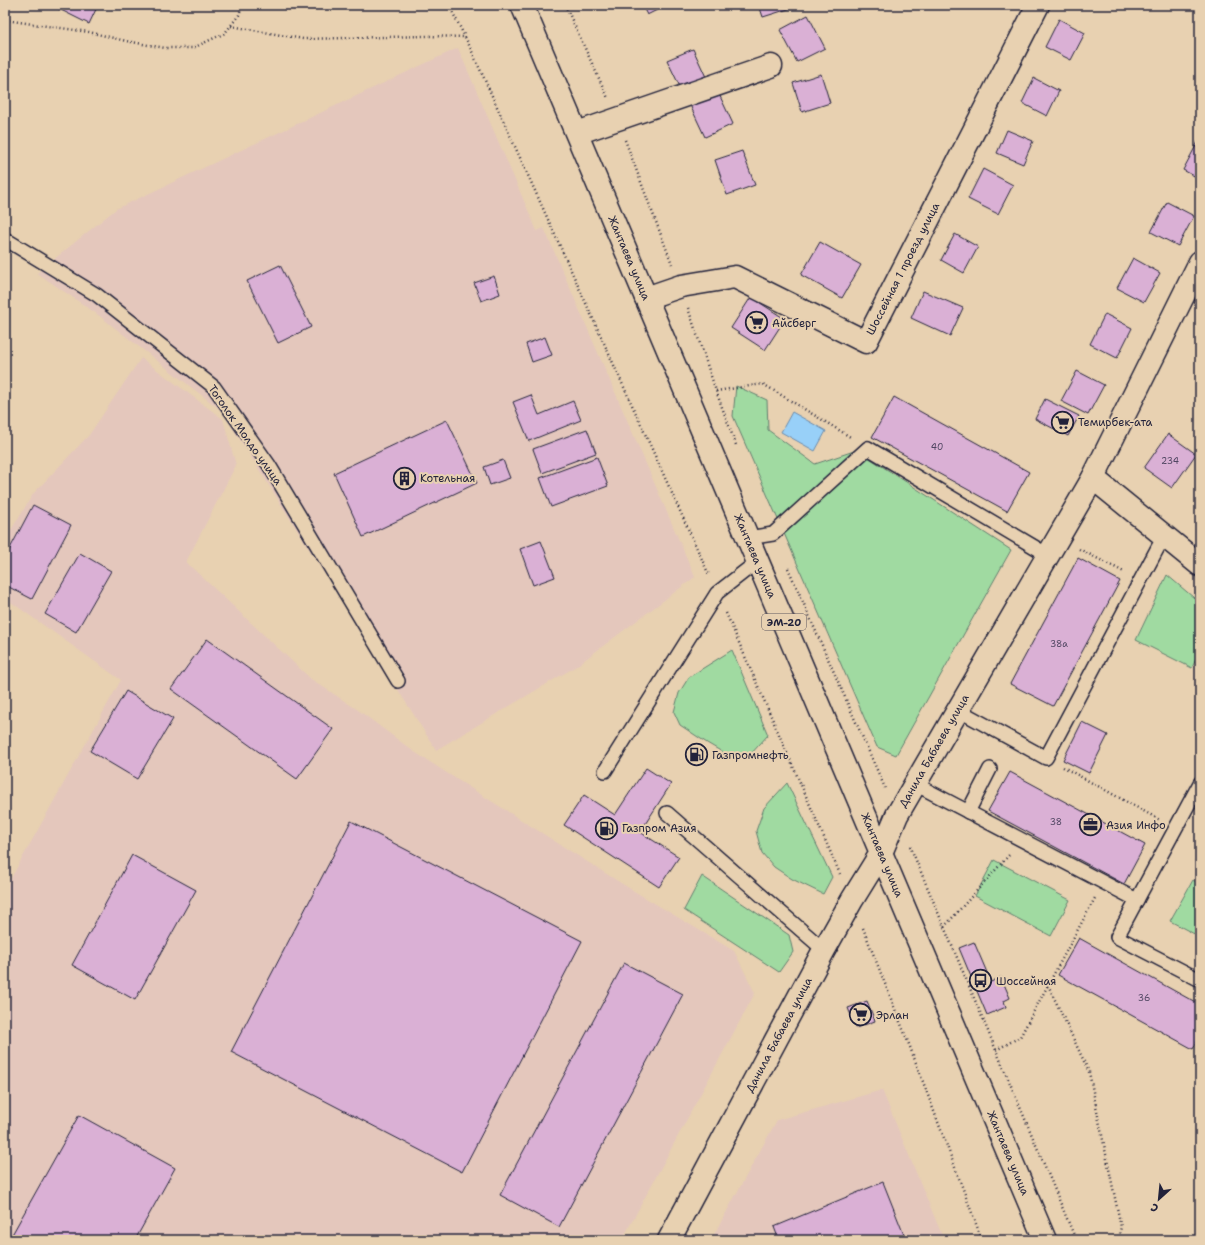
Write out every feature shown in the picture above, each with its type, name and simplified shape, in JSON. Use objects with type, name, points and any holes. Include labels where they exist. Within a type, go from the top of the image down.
[{"type":"street","name":"Жантаева улица","points":[[522,5],[1044,1240]]},
{"type":"street","name":"Шоссейная 1 проезд улица","points":[[646,298],[681,286],[735,277],[866,342],[1038,5]]},
{"type":"street","points":[[577,133],[771,66]]},
{"type":"street","name":"Данила Бабаева улица","points":[[669,1240],[824,950],[881,853],[897,815],[1093,478],[1200,262]]},
{"type":"street","points":[[1093,478],[1200,565]]},
{"type":"lane","name":"Тоголок Молдо улица","points":[[5,239],[97,295],[214,387],[269,465],[398,681]]},
{"type":"lane","points":[[748,538],[773,534],[868,448],[1053,547]]},
{"type":"lane","points":[[958,710],[1046,758],[1164,536]]},
{"type":"lane","points":[[605,772],[717,593],[758,561]]},
{"type":"lane","points":[[968,812],[990,769]]},
{"type":"lane","points":[[1200,783],[1117,937],[1200,980]]},
{"type":"lane","points":[[915,784],[1137,900]]},
{"type":"lane","points":[[667,813],[824,950]]},
{"type":"path","points":[[5,20],[89,32],[165,48],[193,48],[225,33],[240,15],[242,5]]},
{"type":"path","points":[[565,5],[618,119],[681,286],[736,447]]},
{"type":"path","points":[[231,26],[303,39],[418,36],[465,37]]},
{"type":"path","points":[[716,392],[763,384],[868,448]]},
{"type":"path","points":[[773,534],[897,815],[1076,1240]]},
{"type":"path","points":[[1053,547],[1141,580]]},
{"type":"path","points":[[1046,758],[1176,828]]},
{"type":"path","points":[[944,927],[1022,841]]},
{"type":"path","points":[[996,1050],[1020,1037],[1103,883]]},
{"type":"path","points":[[1048,985],[1089,1072],[1121,1227],[1118,1240]]},
{"type":"shaded area","name":"Котельная","points":[[458,48],[537,231],[544,228],[695,577],[575,667],[436,750],[222,411],[97,314],[37,273],[116,209]]},
{"type":"shaded area","points":[[141,358],[223,419],[236,465],[186,562],[311,679],[358,710],[413,751],[450,775],[624,885],[734,951],[755,993],[622,1240],[5,1240],[5,889],[121,680],[5,598],[5,540],[33,494],[89,435]]},
{"type":"shaded area","points":[[882,1090],[944,1240],[711,1240],[777,1120]]},
{"type":"green space","points":[[736,386],[767,400],[768,430],[815,464],[857,450],[1011,550],[896,755],[877,747],[733,416]]},
{"type":"green space","points":[[1167,575],[1200,603],[1200,650],[1192,668],[1136,640]]},
{"type":"green space","points":[[732,650],[768,735],[750,755],[734,759],[680,725],[674,712],[679,693],[689,677]]},
{"type":"green space","points":[[787,783],[832,877],[823,894],[792,879],[774,867],[762,853],[756,831],[764,808]]},
{"type":"green space","points":[[994,860],[1070,900],[1051,936],[975,896]]},
{"type":"green space","points":[[702,876],[789,935],[793,952],[779,972],[684,910]]},
{"type":"green space","points":[[1193,880],[1200,884],[1200,937],[1170,921]]},
{"type":"water","points":[[792,412],[826,431],[815,451],[781,432]]},
{"type":"building","points":[[51,5],[98,5],[89,24]]},
{"type":"building","points":[[642,5],[667,5],[647,15]]},
{"type":"building","points":[[759,5],[798,5],[798,6],[763,17]]},
{"type":"building","points":[[808,15],[825,48],[797,62],[780,30]]},
{"type":"building","points":[[1059,19],[1085,33],[1071,60],[1045,47]]},
{"type":"building","points":[[693,49],[706,77],[681,89],[667,60]]},
{"type":"building","points":[[821,74],[830,103],[802,112],[793,83]]},
{"type":"building","points":[[1034,78],[1059,91],[1047,116],[1022,103]]},
{"type":"building","points":[[718,92],[733,124],[705,137],[690,105]]},
{"type":"building","points":[[1007,130],[1033,141],[1023,164],[997,153]]},
{"type":"building","points":[[1199,140],[1200,141],[1200,179],[1183,170]]},
{"type":"building","points":[[742,151],[755,185],[727,195],[715,160]]},
{"type":"building","points":[[983,169],[1013,185],[998,214],[968,199]]},
{"type":"building","points":[[1167,202],[1194,216],[1178,246],[1151,232]]},
{"type":"building","points":[[955,234],[978,247],[964,273],[941,260]]},
{"type":"building","points":[[820,242],[861,265],[842,298],[801,275]]},
{"type":"building","points":[[1133,258],[1160,273],[1144,302],[1117,288]]},
{"type":"building","points":[[280,265],[311,327],[278,343],[247,281]]},
{"type":"building","points":[[494,276],[500,294],[481,301],[474,283]]},
{"type":"building","points":[[923,291],[963,308],[950,336],[911,318]]},
{"type":"building","points":[[751,297],[785,319],[765,350],[731,328]]},
{"type":"building","points":[[1105,314],[1132,328],[1117,358],[1090,344]]},
{"type":"building","points":[[545,337],[552,355],[532,362],[526,344]]},
{"type":"building","points":[[1077,371],[1104,385],[1088,415],[1061,401]]},
{"type":"building","points":[[531,395],[539,415],[573,401],[581,420],[529,441],[513,402]]},
{"type":"building","points":[[894,397],[1029,472],[1007,511],[872,437]]},
{"type":"building","points":[[1045,399],[1079,416],[1068,436],[1035,419]]},
{"type":"building","name":"Котельная","points":[[447,420],[477,483],[363,537],[334,473]]},
{"type":"building","points":[[587,429],[596,453],[542,473],[533,449]]},
{"type":"building","points":[[1168,434],[1196,454],[1172,488],[1144,468]]},
{"type":"building","points":[[597,457],[608,486],[551,507],[540,478]]},
{"type":"building","points":[[503,460],[510,478],[490,485],[484,467]]},
{"type":"building","points":[[33,505],[71,525],[32,599],[5,585],[5,558]]},
{"type":"building","points":[[541,541],[555,577],[533,585],[520,549]]},
{"type":"building","points":[[80,553],[111,571],[76,632],[45,614]]},
{"type":"building","points":[[1078,558],[1120,581],[1053,706],[1010,684]]},
{"type":"building","points":[[207,639],[333,729],[297,779],[171,689]]},
{"type":"building","points":[[126,691],[173,719],[137,779],[90,751]]},
{"type":"building","points":[[1082,722],[1108,735],[1089,773],[1063,760]]},
{"type":"building","name":"Газпром Азия","points":[[646,768],[671,784],[640,832],[679,857],[659,887],[564,825],[584,795],[615,815]]},
{"type":"building","points":[[1010,772],[1145,845],[1124,884],[988,811]]},
{"type":"building","points":[[351,821],[582,941],[462,1172],[231,1052]]},
{"type":"building","points":[[1200,852],[1200,863],[1195,861]]},
{"type":"building","points":[[132,855],[196,890],[135,1000],[72,965]]},
{"type":"building","points":[[1079,938],[1200,1005],[1200,1036],[1193,1049],[1058,975]]},
{"type":"building","points":[[974,942],[991,982],[1001,977],[1010,998],[1004,1001],[1006,1007],[987,1015],[959,948]]},
{"type":"building","points":[[624,963],[683,994],[559,1227],[500,1195]]},
{"type":"building","points":[[867,1001],[875,1021],[856,1028],[848,1008]]},
{"type":"building","points":[[79,1115],[175,1168],[135,1240],[9,1240]]},
{"type":"building","points":[[883,1182],[906,1240],[779,1240],[774,1227]]},
{"type":"place","name":"Айсберг","points":[[757,323]]},
{"type":"place","name":"Темирбек-ата","points":[[1063,422]]},
{"type":"place","name":"Котельная","points":[[405,478]]},
{"type":"place","name":"Газпромнефть","points":[[697,755]]},
{"type":"place","name":"Азия Инфо","points":[[1090,825]]},
{"type":"place","name":"Газпром Азия","points":[[606,828]]},
{"type":"place","name":"Шоссейная","points":[[981,981]]},
{"type":"place","name":"Эрлан","points":[[860,1015]]}]
